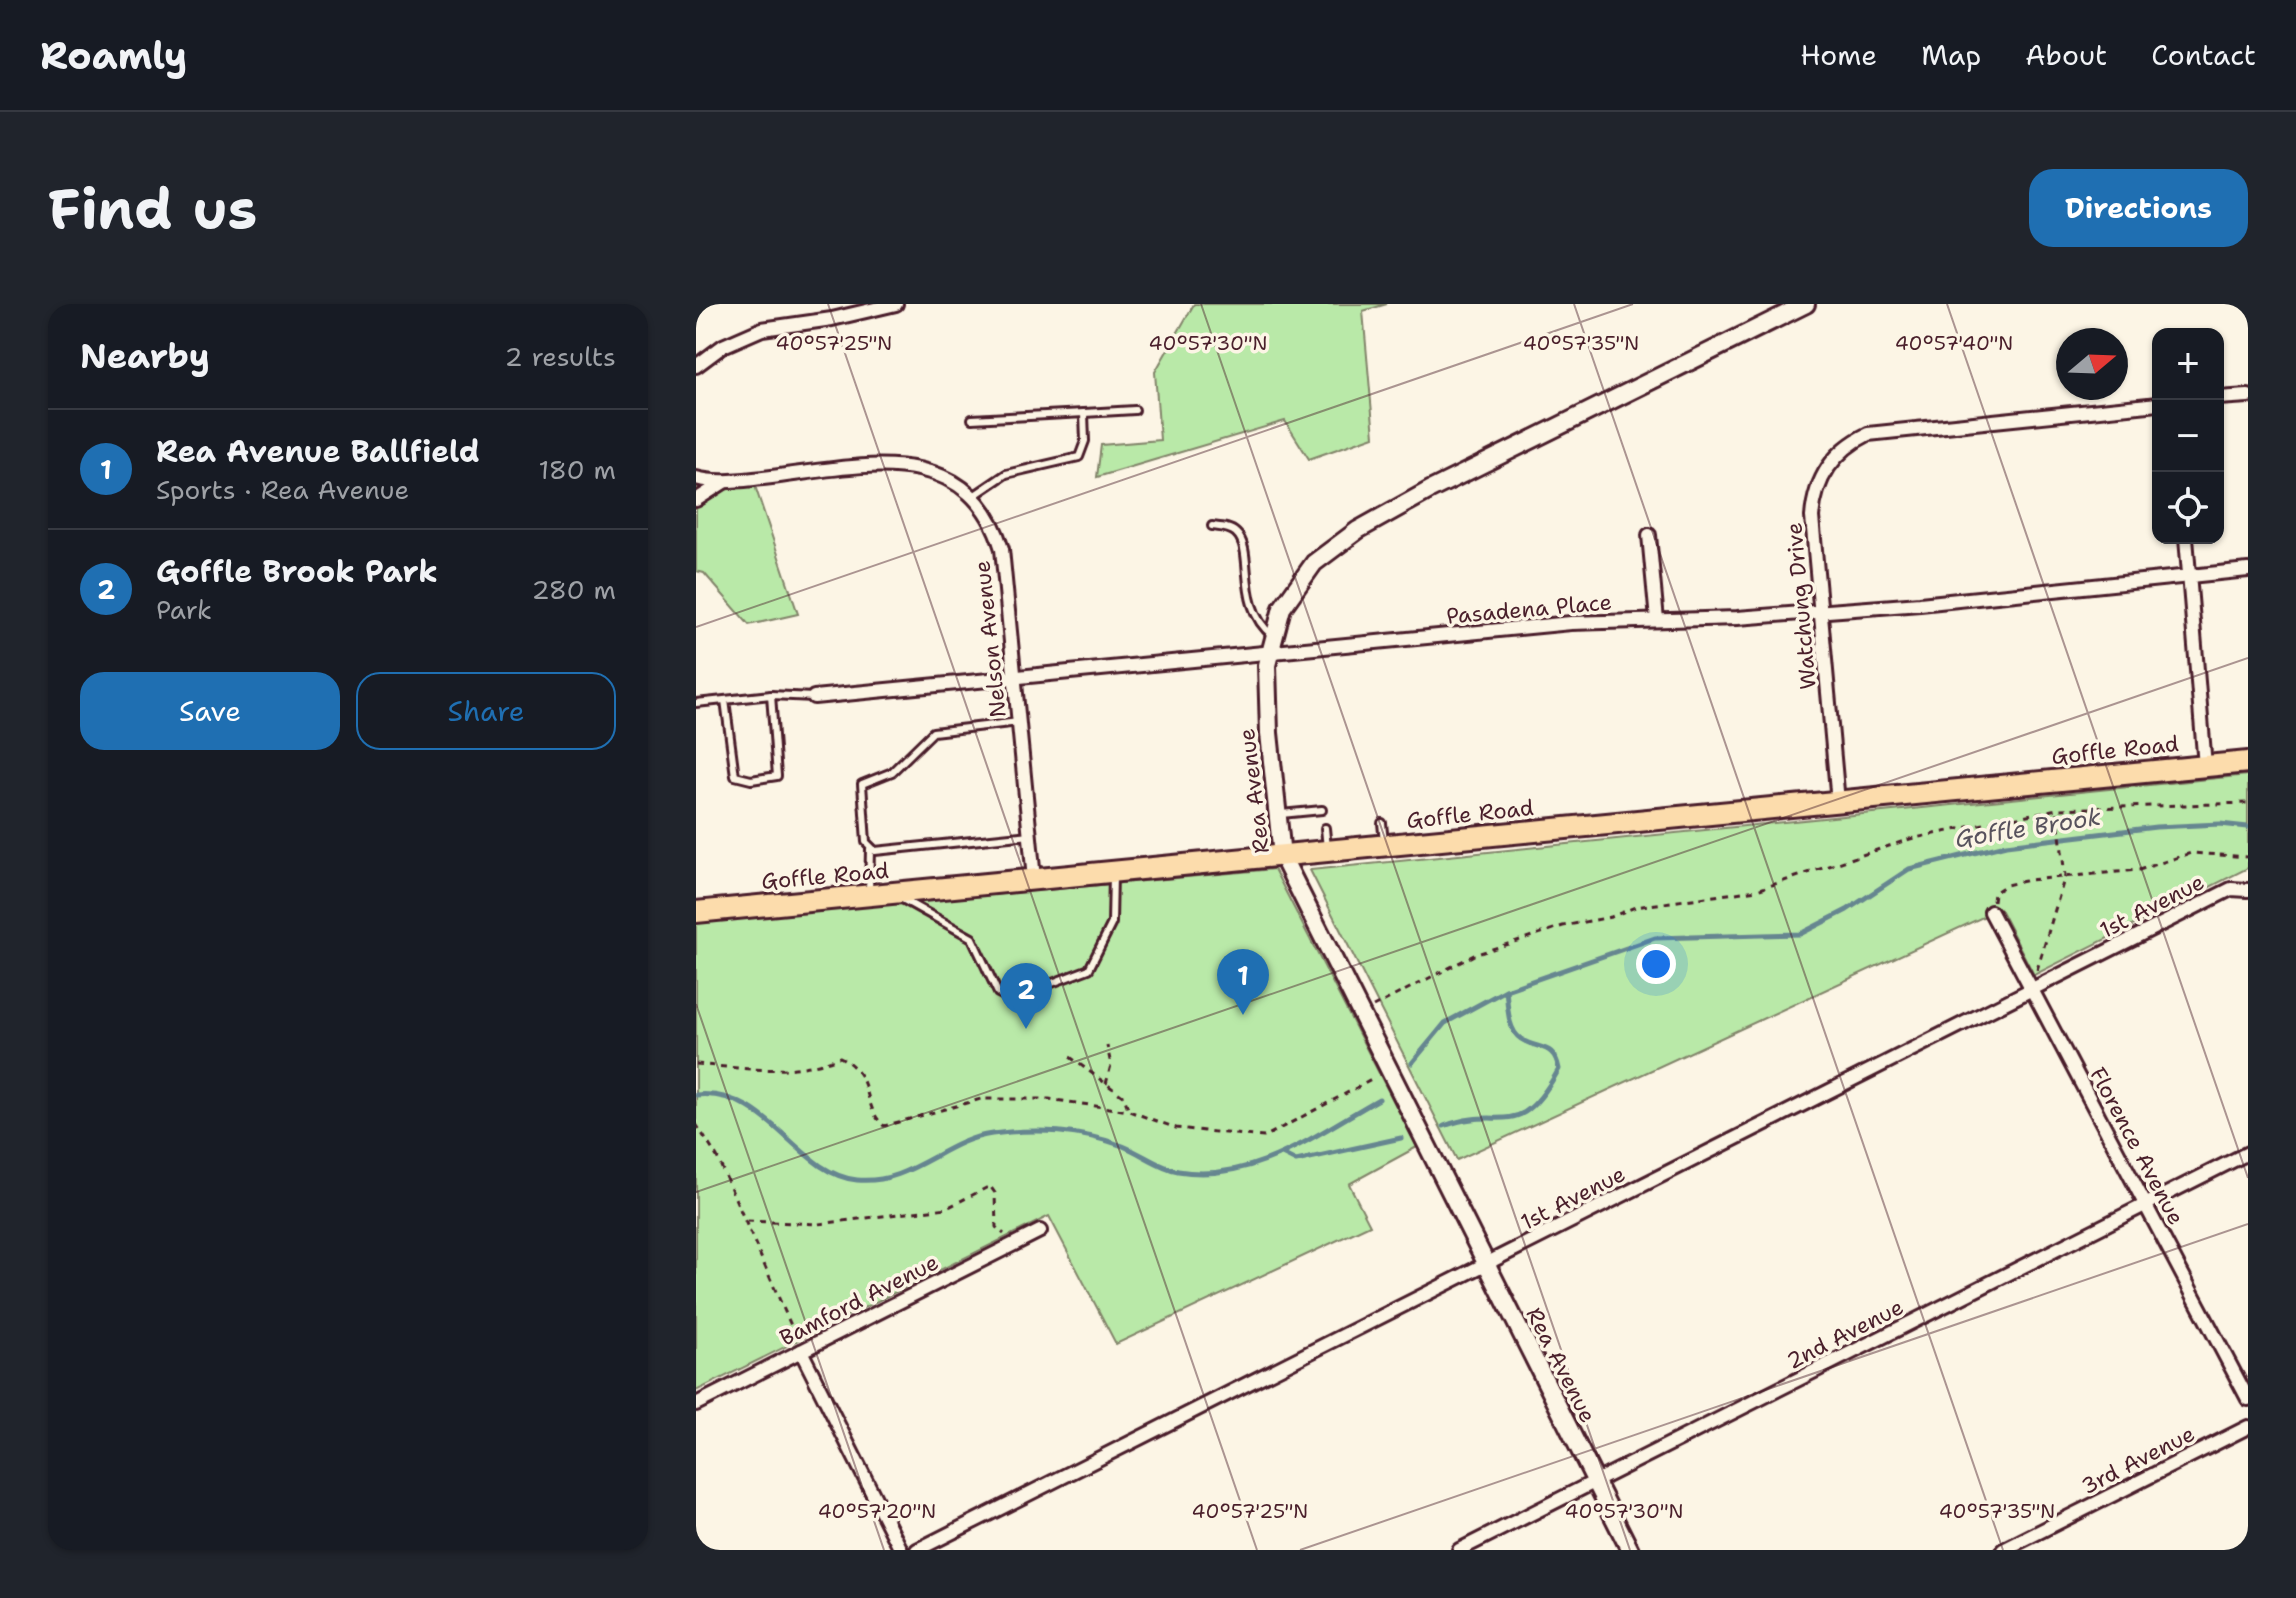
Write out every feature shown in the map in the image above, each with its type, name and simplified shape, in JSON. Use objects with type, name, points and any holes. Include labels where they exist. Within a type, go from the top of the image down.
[{"type":"main road","name":"Goffle Road","points":[[696,912],[2248,762]]},
{"type":"street","points":[[832,319],[856,304]]},
{"type":"street","points":[[696,366],[723,346],[762,329],[832,319],[896,304]]},
{"type":"street","name":"Rea Avenue","points":[[1630,1550],[1282,856],[1265,683],[1271,644],[1282,608],[1297,584],[1333,546],[1583,412],[1806,304]]},
{"type":"street","points":[[2224,398],[2248,396]]},
{"type":"street","name":"Watchung Drive","points":[[1838,802],[1813,503],[1826,469],[1855,441],[1868,434],[2152,405]]},
{"type":"street","name":"Nelson Avenue","points":[[696,478],[727,480],[893,463],[944,477],[972,497],[990,518],[1002,549],[1034,879]]},
{"type":"street","points":[[696,500],[727,480]]},
{"type":"street","points":[[1649,535],[1657,620]]},
{"type":"street","points":[[2187,544],[2205,766]]},
{"type":"street","name":"Pasadena Place","points":[[814,697],[1014,678],[1271,644],[1571,623],[1920,604],[2248,570]]},
{"type":"street","name":"1st Avenue","points":[[917,1550],[2231,889],[2248,890]]},
{"type":"street","name":"Florence Avenue","points":[[1991,912],[2248,1399]]},
{"type":"street","name":"2nd Avenue","points":[[1459,1550],[2248,1153]]},
{"type":"street","name":"Bamford Avenue","points":[[696,1404],[1040,1231]]},
{"type":"street","points":[[801,1351],[901,1550]]},
{"type":"street","name":"3rd Avenue","points":[[2003,1550],[2248,1427]]},
{"type":"lane","points":[[972,419],[1135,410]]},
{"type":"lane","points":[[972,497],[1006,474],[1079,457],[1085,441],[1084,413]]},
{"type":"lane","points":[[1212,526],[1229,529],[1240,538],[1254,616],[1271,644]]},
{"type":"lane","points":[[725,700],[735,776],[751,780],[777,776],[771,695]]},
{"type":"lane","points":[[696,703],[771,695],[814,697]]},
{"type":"lane","points":[[869,895],[870,849],[866,842],[862,784],[892,772],[933,732],[1019,722]]},
{"type":"lane","points":[[1277,815],[1322,810]]},
{"type":"lane","points":[[1382,823],[1384,846]]},
{"type":"lane","points":[[1325,828],[1327,852]]},
{"type":"lane","points":[[870,849],[1030,835]]},
{"type":"lane","points":[[892,893],[972,938],[1000,996],[1010,999],[1084,973],[1097,957],[1112,923],[1113,872]]},
{"type":"path","points":[[1360,1013],[1474,955],[1563,926],[1611,917],[1635,907],[1757,890],[1910,839],[2057,809],[2248,803]]},
{"type":"path","points":[[2032,989],[2065,876],[2057,809]]},
{"type":"path","points":[[1991,912],[1994,893],[2006,885],[2139,870],[2191,853],[2248,857]]},
{"type":"path","points":[[1106,1084],[1111,1065],[1107,1046]]},
{"type":"path","points":[[696,1064],[780,1072],[820,1065],[840,1057],[852,1064],[867,1083],[875,1118],[884,1126],[981,1099],[1049,1099],[1129,1111],[1176,1128],[1264,1137],[1389,1071]]},
{"type":"path","points":[[1070,1057],[1124,1097],[1129,1111]]},
{"type":"path","points":[[696,1124],[717,1157],[747,1221],[801,1351]]},
{"type":"path","points":[[747,1221],[818,1224],[947,1208],[990,1186],[995,1193],[996,1227],[1015,1244]]},
{"type":"green space","points":[[1194,304],[1387,304],[1363,311],[1374,436],[1309,459],[1285,421],[1097,477],[1101,445],[1160,440],[1155,372]]},
{"type":"green space","points":[[696,477],[754,483],[798,614],[749,625],[704,573],[696,571]]},
{"type":"green space","points":[[2248,775],[2248,868],[2034,975],[2000,909],[1457,1160],[1310,870]]},
{"type":"green space","points":[[1274,869],[1417,1147],[1349,1184],[1370,1225],[1116,1344],[1049,1216],[696,1391],[696,922]]},
{"type":"waterway","name":"Goffle Brook","points":[[1412,1063],[1445,1023],[1506,990],[1655,938],[1800,934],[1847,910],[1909,869],[2006,845],[2156,827],[2220,824],[2248,827]]},
{"type":"waterway","name":"Goffle Brook","points":[[1444,1126],[1464,1120],[1520,1115],[1544,1093],[1559,1069],[1550,1051],[1516,1035],[1509,1017],[1506,990]]},
{"type":"waterway","name":"Goffle Brook","points":[[696,1095],[721,1096],[744,1104],[817,1163],[836,1174],[857,1180],[894,1176],[975,1138],[1026,1131],[1059,1132],[1107,1141],[1178,1171],[1206,1173],[1232,1170],[1284,1153],[1379,1099]]},
{"type":"waterway","name":"Goffle Brook","points":[[1282,1154],[1296,1161],[1401,1138]]},
{"type":"place","name":"Rea Avenue Ballfield","points":[[1243,1015]]},
{"type":"place","name":"Goffle Brook Park","points":[[1026,1029]]}]
